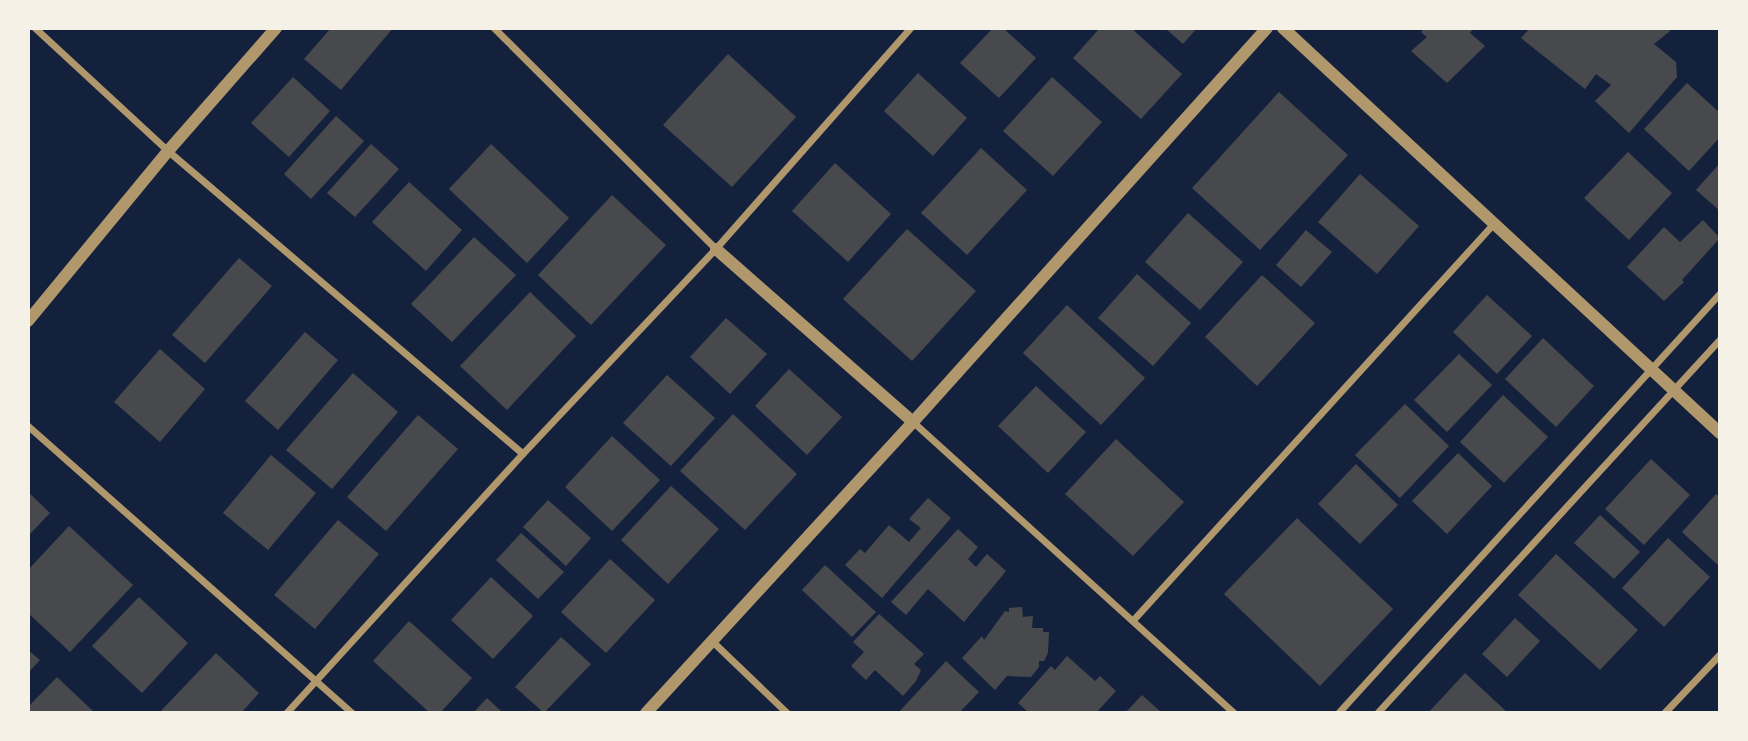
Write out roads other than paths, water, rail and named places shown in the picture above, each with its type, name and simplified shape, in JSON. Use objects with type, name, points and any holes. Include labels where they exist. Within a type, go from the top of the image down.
[{"type":"street","points":[[35,28],[168,151],[523,454]]},
{"type":"street","points":[[28,321],[168,151],[276,28]]},
{"type":"street","points":[[494,28],[716,250],[913,422],[1234,713]]},
{"type":"street","points":[[286,713],[523,454],[716,250],[911,28]]},
{"type":"street","points":[[646,713],[913,422],[1267,28]]},
{"type":"street","points":[[1283,28],[1720,433]]},
{"type":"street","points":[[1133,621],[1494,224]]},
{"type":"street","points":[[1339,713],[1720,294]]},
{"type":"street","points":[[1378,713],[1720,340]]},
{"type":"street","points":[[28,426],[352,713]]},
{"type":"street","points":[[713,642],[788,713]]},
{"type":"street","points":[[1665,713],[1720,655]]}]
